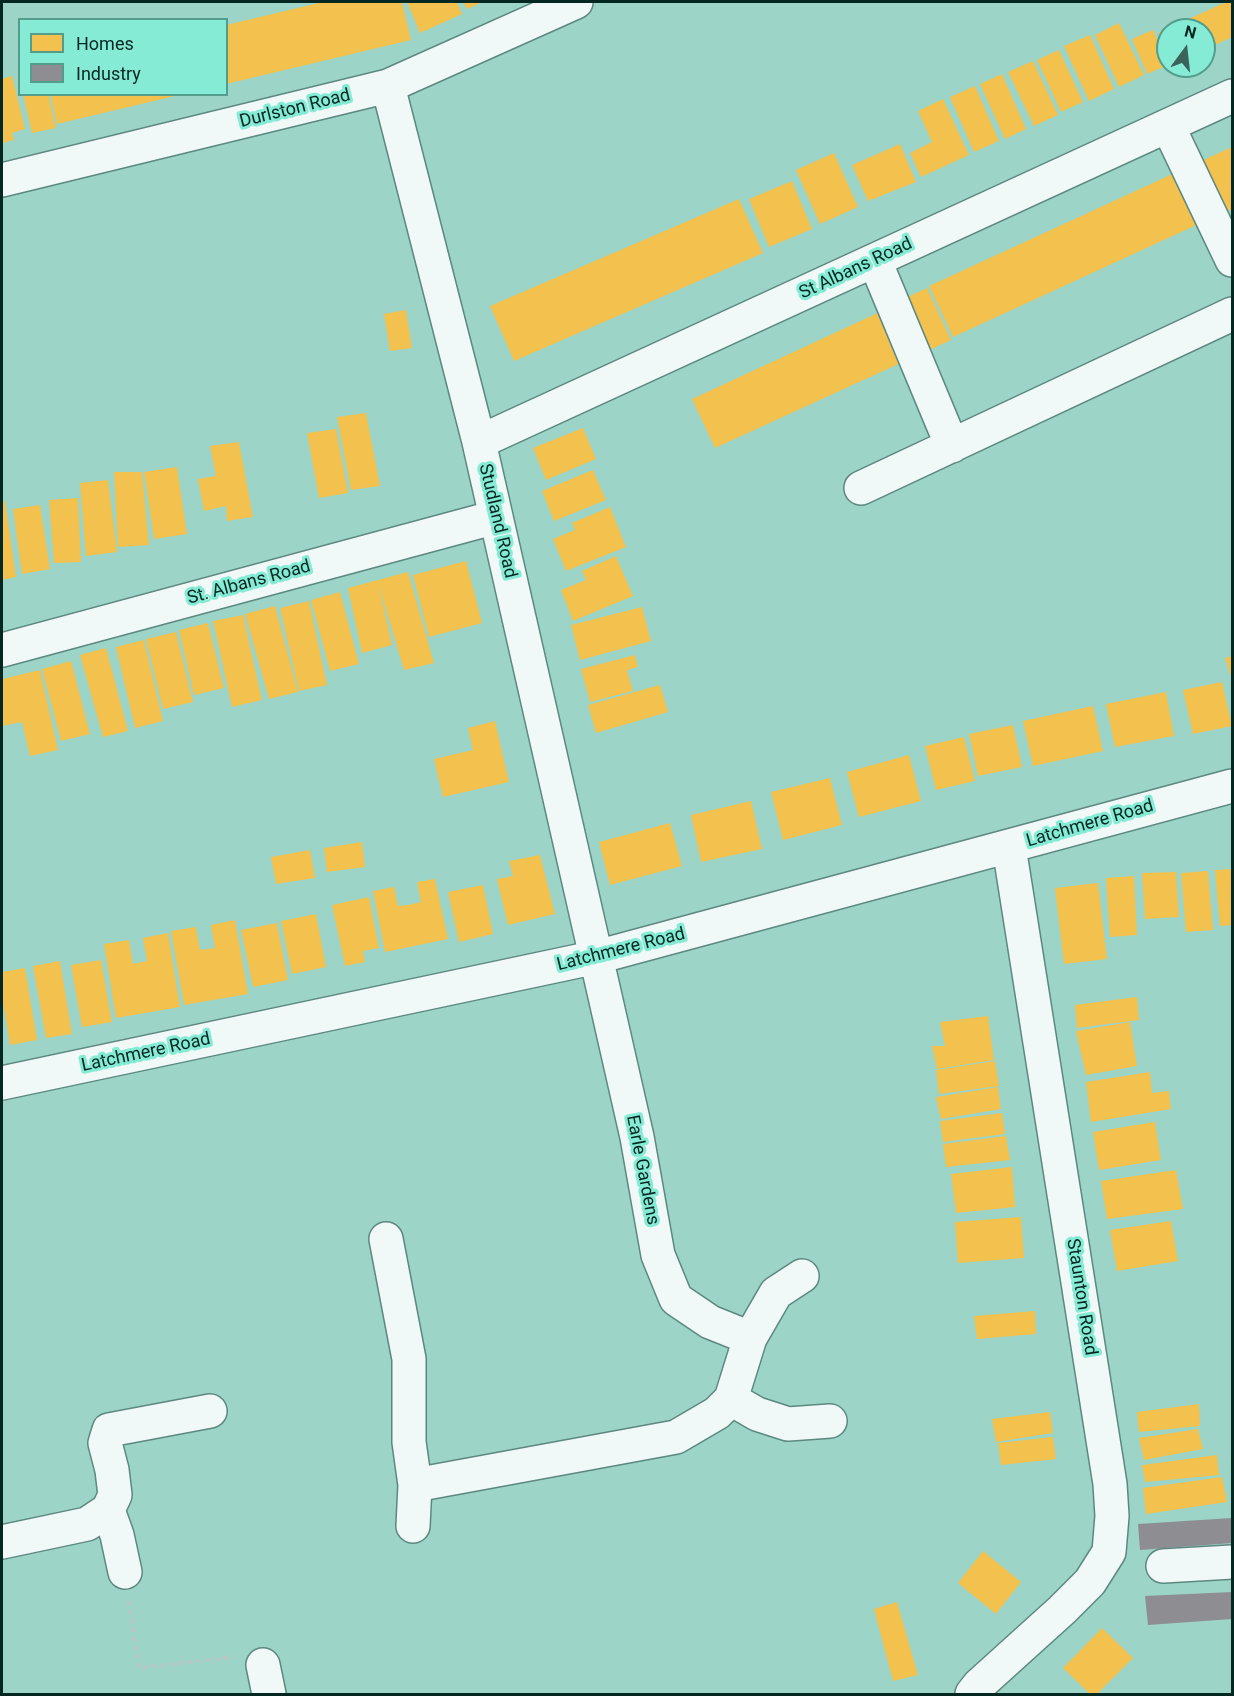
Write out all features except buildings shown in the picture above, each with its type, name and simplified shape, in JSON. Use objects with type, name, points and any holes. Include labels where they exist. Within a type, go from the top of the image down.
[{"type":"street","name":"Durlston Road","points":[[2,180],[388,86],[576,2]]},
{"type":"street","name":"Studland Road","points":[[388,86],[479,442],[597,957]]},
{"type":"street","name":"St Albans Road","points":[[479,442],[1233,96]]},
{"type":"street","points":[[1168,126],[1233,260]]},
{"type":"street","points":[[875,261],[952,446]]},
{"type":"street","points":[[861,488],[1233,314]]},
{"type":"street","name":"St. Albans Road","points":[[2,650],[496,517]]},
{"type":"street","name":"Latchmere Road","points":[[2,1083],[597,957],[1233,786]]},
{"type":"street","name":"Staunton Road","points":[[972,1695],[979,1685],[1090,1582],[1109,1552],[1112,1516],[1110,1484],[1009,847]]},
{"type":"street","name":"Earle Gardens","points":[[597,957],[637,1137],[658,1255],[676,1299],[710,1322],[750,1338]]},
{"type":"street","points":[[386,1239],[409,1359],[409,1442],[415,1485],[414,1526]]},
{"type":"street","points":[[415,1485],[676,1437],[717,1413],[731,1399],[750,1338],[776,1293],[802,1276]]},
{"type":"street","points":[[731,1399],[757,1414],[788,1424],[830,1421]]},
{"type":"street","points":[[2,1542],[87,1524],[108,1510],[115,1495],[105,1443],[110,1430],[210,1411]]},
{"type":"street","points":[[108,1510],[117,1535],[125,1572]]},
{"type":"street","points":[[1163,1566],[1233,1562]]},
{"type":"path","points":[[125,1572],[139,1668],[242,1657],[266,1680]]}]
